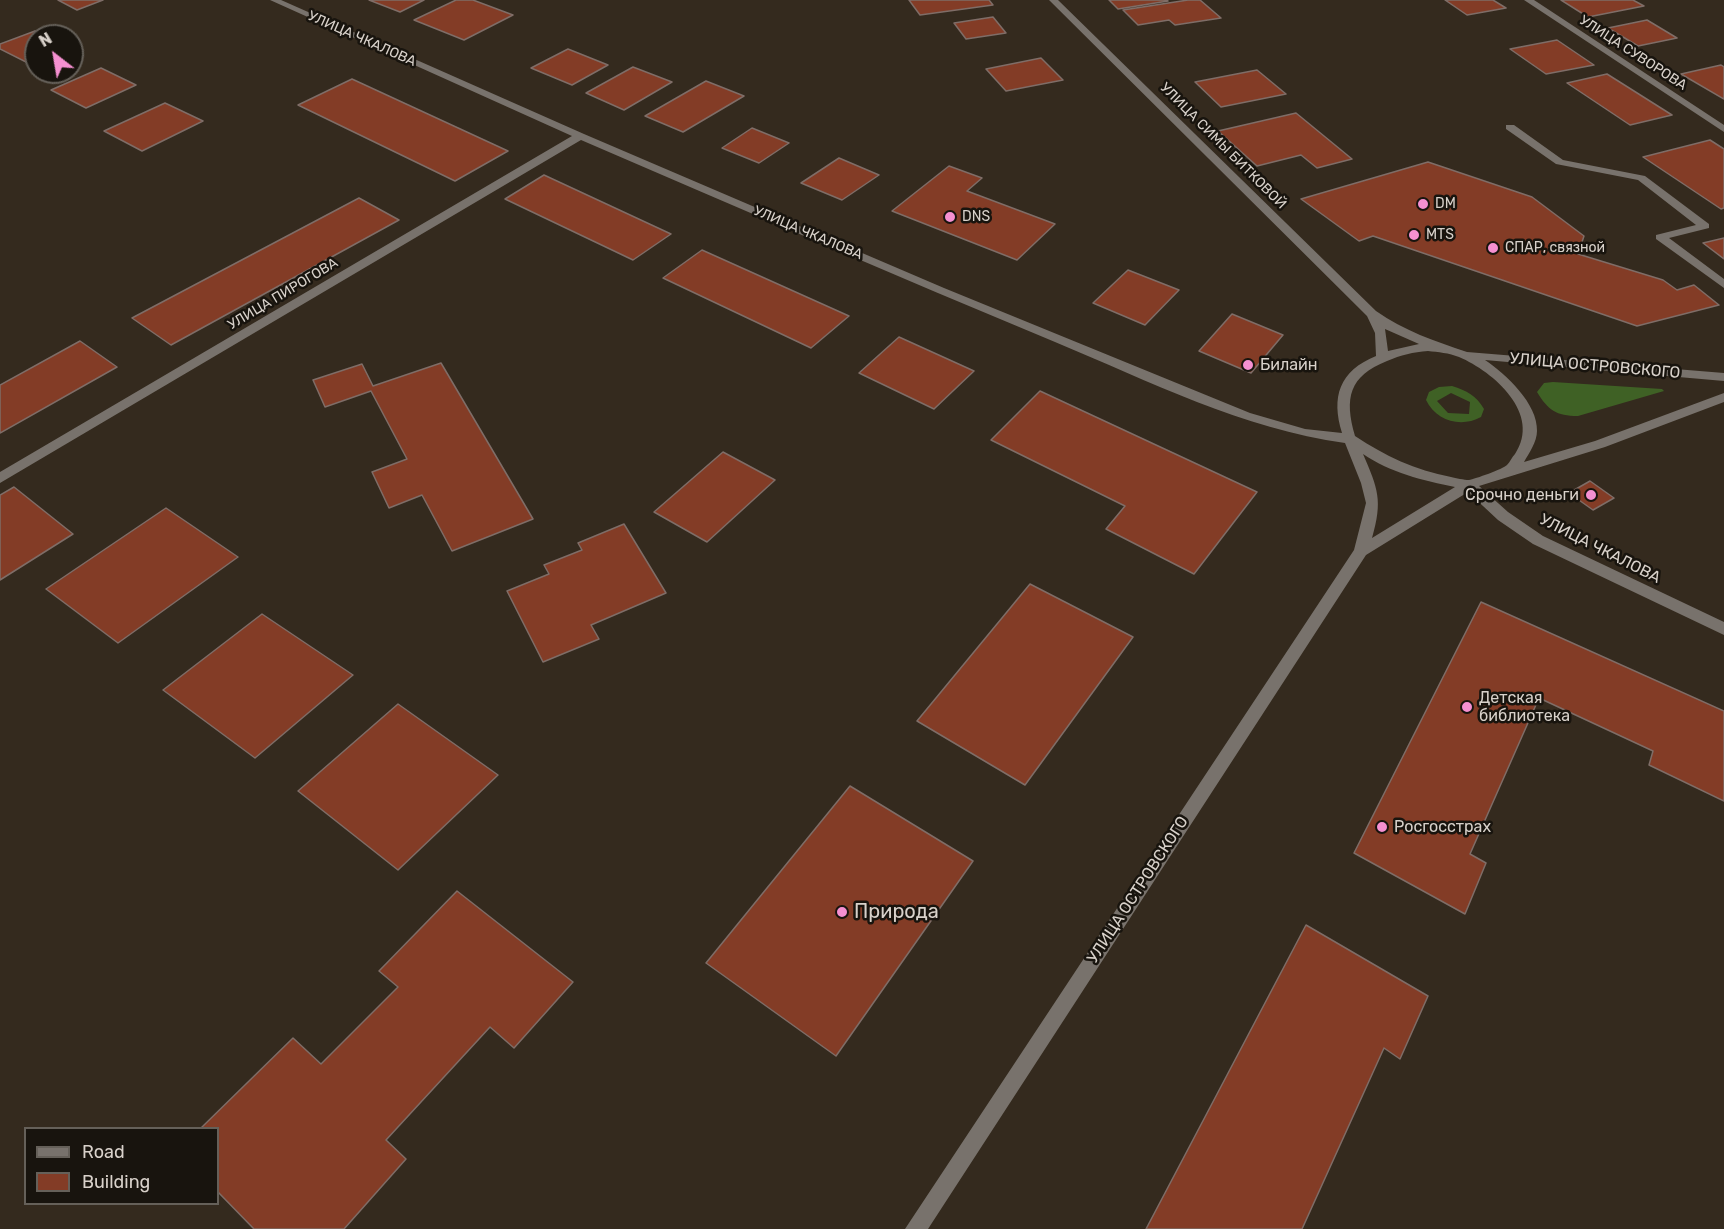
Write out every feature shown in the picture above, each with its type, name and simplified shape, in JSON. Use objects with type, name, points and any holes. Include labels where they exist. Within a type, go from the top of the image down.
[{"type":"street","name":"УЛИЦА ЧКАЛОВА","points":[[274,0],[580,136],[940,290],[1245,416],[1305,433],[1351,439]]},
{"type":"street","name":"УЛИЦА СИМЫ БИТКОВОЙ","points":[[1053,0],[1372,314]]},
{"type":"street","name":"УЛИЦА СУВОРОВА","points":[[1528,0],[1724,129]]},
{"type":"street","points":[[1510,127],[1560,162],[1641,178],[1705,226],[1660,237],[1724,285]]},
{"type":"street","name":"УЛИЦА ПИРОГОВА","points":[[0,478],[580,136]]},
{"type":"street","points":[[1372,314],[1389,326],[1442,349]]},
{"type":"street","points":[[1372,314],[1381,333],[1382,358]]},
{"type":"street","points":[[1511,470],[1529,438],[1531,424],[1518,396],[1501,378],[1466,354],[1442,349],[1411,348],[1375,360],[1352,376],[1341,400],[1341,416],[1351,439],[1375,456],[1426,477],[1469,484],[1600,444],[1724,397]]},
{"type":"street","name":"УЛИЦА ОСТРОВСКОГО","points":[[1466,354],[1724,377]]},
{"type":"street","name":"УЛИЦА ОСТРОВСКОГО","points":[[916,1229],[1361,551],[1373,500],[1351,439]]},
{"type":"street","name":"УЛИЦА ЧКАЛОВА","points":[[1469,484],[1503,516],[1538,540],[1724,630]]},
{"type":"street","name":"УЛИЦА ОСТРОВСКОГО","points":[[1361,551],[1469,484]]},
{"type":"green space","points":[[1544,383],[1662,389],[1664,391],[1578,416],[1570,416],[1553,411],[1537,392]]},
{"type":"green space","points":[[1452,386],[1471,394],[1484,409],[1481,417],[1457,422],[1443,418],[1436,413],[1426,400],[1429,392],[1439,387]],"holes":[[[1451,393],[1470,402],[1469,414],[1448,413],[1437,401]]]},
{"type":"building","points":[[58,0],[103,0],[77,10]]},
{"type":"building","points":[[369,0],[424,0],[400,12]]},
{"type":"building","points":[[456,0],[473,0],[513,15],[464,40],[414,20]]},
{"type":"building","points":[[909,0],[989,0],[993,5],[920,15]]},
{"type":"building","points":[[1109,0],[1167,0],[1168,1],[1118,9]]},
{"type":"building","points":[[1200,0],[1221,18],[1175,25],[1169,20],[1138,25],[1123,10]]},
{"type":"building","points":[[1445,0],[1493,0],[1506,8],[1467,15]]},
{"type":"building","points":[[1561,0],[1633,0],[1644,6],[1588,17]]},
{"type":"building","points":[[993,17],[1006,33],[966,39],[954,23]]},
{"type":"building","points":[[1647,20],[1677,38],[1638,46],[1608,28]]},
{"type":"building","points":[[24,35],[24,61],[0,49],[0,44]]},
{"type":"building","points":[[1557,40],[1594,65],[1546,74],[1510,49]]},
{"type":"building","points":[[568,49],[608,65],[572,85],[531,68]]},
{"type":"building","points":[[1041,58],[1063,80],[1006,91],[986,69]]},
{"type":"building","points":[[1721,65],[1724,67],[1724,99],[1681,74]]},
{"type":"building","points":[[633,67],[672,82],[624,110],[586,93]]},
{"type":"building","points":[[101,68],[136,85],[86,108],[51,90],[65,84],[84,84],[84,75]]},
{"type":"building","points":[[1257,70],[1286,94],[1221,107],[1195,82]]},
{"type":"building","points":[[1607,74],[1672,115],[1630,125],[1567,83]]},
{"type":"building","points":[[352,79],[508,151],[455,181],[298,105]]},
{"type":"building","points":[[706,81],[744,96],[683,132],[645,116]]},
{"type":"building","points":[[165,103],[203,121],[142,151],[104,131]]},
{"type":"building","points":[[1296,113],[1352,159],[1317,168],[1301,155],[1257,166],[1218,131]]},
{"type":"building","points":[[752,128],[789,143],[759,163],[722,148]]},
{"type":"building","points":[[1710,140],[1724,149],[1724,208],[1721,209],[1643,157]]},
{"type":"building","points":[[839,158],[879,175],[842,200],[801,183]]},
{"type":"building","name":"СПАР, связной","points":[[1428,162],[1532,197],[1584,236],[1578,254],[1663,280],[1677,290],[1694,285],[1719,305],[1637,326],[1373,236],[1359,241],[1301,199]]},
{"type":"building","points":[[949,166],[982,178],[967,191],[1055,224],[1017,260],[892,211]]},
{"type":"building","points":[[544,175],[671,234],[633,260],[505,199]]},
{"type":"building","points":[[359,198],[399,220],[171,345],[132,318]]},
{"type":"building","points":[[1724,238],[1724,259],[1703,243]]},
{"type":"building","points":[[702,250],[849,316],[811,348],[663,278]]},
{"type":"building","points":[[1128,270],[1179,290],[1145,325],[1093,303]]},
{"type":"building","points":[[1232,314],[1283,335],[1251,373],[1199,351]]},
{"type":"building","points":[[899,337],[974,371],[934,409],[859,373]]},
{"type":"building","points":[[80,341],[117,367],[0,433],[0,385]]},
{"type":"building","points":[[441,363],[533,519],[452,551],[422,495],[389,508],[372,472],[407,459],[371,391],[325,407],[313,380],[362,364],[373,386]]},
{"type":"building","points":[[1040,391],[1257,492],[1194,574],[1106,529],[1125,506],[991,440]]},
{"type":"building","points":[[723,452],[775,480],[707,542],[654,512]]},
{"type":"building","name":"Срочно деньги","points":[[1590,481],[1614,498],[1593,510],[1569,493]]},
{"type":"building","points":[[14,487],[73,534],[0,580],[0,495]]},
{"type":"building","points":[[166,508],[238,557],[118,643],[46,589]]},
{"type":"building","points":[[624,524],[666,593],[591,625],[599,639],[543,662],[507,591],[549,574],[544,565],[582,550],[578,543]]},
{"type":"building","points":[[1030,584],[1133,637],[1025,785],[917,721]]},
{"type":"building","points":[[1481,602],[1724,711],[1724,801],[1649,765],[1653,751],[1539,698],[1470,854],[1486,863],[1465,914],[1354,853]]},
{"type":"building","points":[[262,614],[353,675],[255,758],[163,690]]},
{"type":"building","points":[[398,704],[498,775],[398,870],[298,791]]},
{"type":"building","name":"Природа","points":[[850,786],[973,861],[836,1056],[706,963]]},
{"type":"building","points":[[457,891],[573,982],[514,1048],[490,1027],[386,1140],[406,1159],[344,1229],[254,1229],[219,1193],[219,1127],[202,1127],[293,1038],[321,1064],[398,987],[379,971]]},
{"type":"building","points":[[1306,925],[1428,996],[1400,1059],[1384,1048],[1302,1229],[1146,1229]]},
{"type":"place","name":"DM","points":[[1423,204]]},
{"type":"place","name":"DNS","points":[[950,217]]},
{"type":"place","name":"MTS","points":[[1414,235]]},
{"type":"place","name":"СПАР, связной","points":[[1493,248]]},
{"type":"place","name":"Билайн","points":[[1248,365]]},
{"type":"place","name":"Срочно деньги","points":[[1591,495]]},
{"type":"place","name":"Детская библиотека","points":[[1467,707]]},
{"type":"place","name":"Росгосстрах","points":[[1382,827]]},
{"type":"place","name":"Природа","points":[[842,912]]}]
